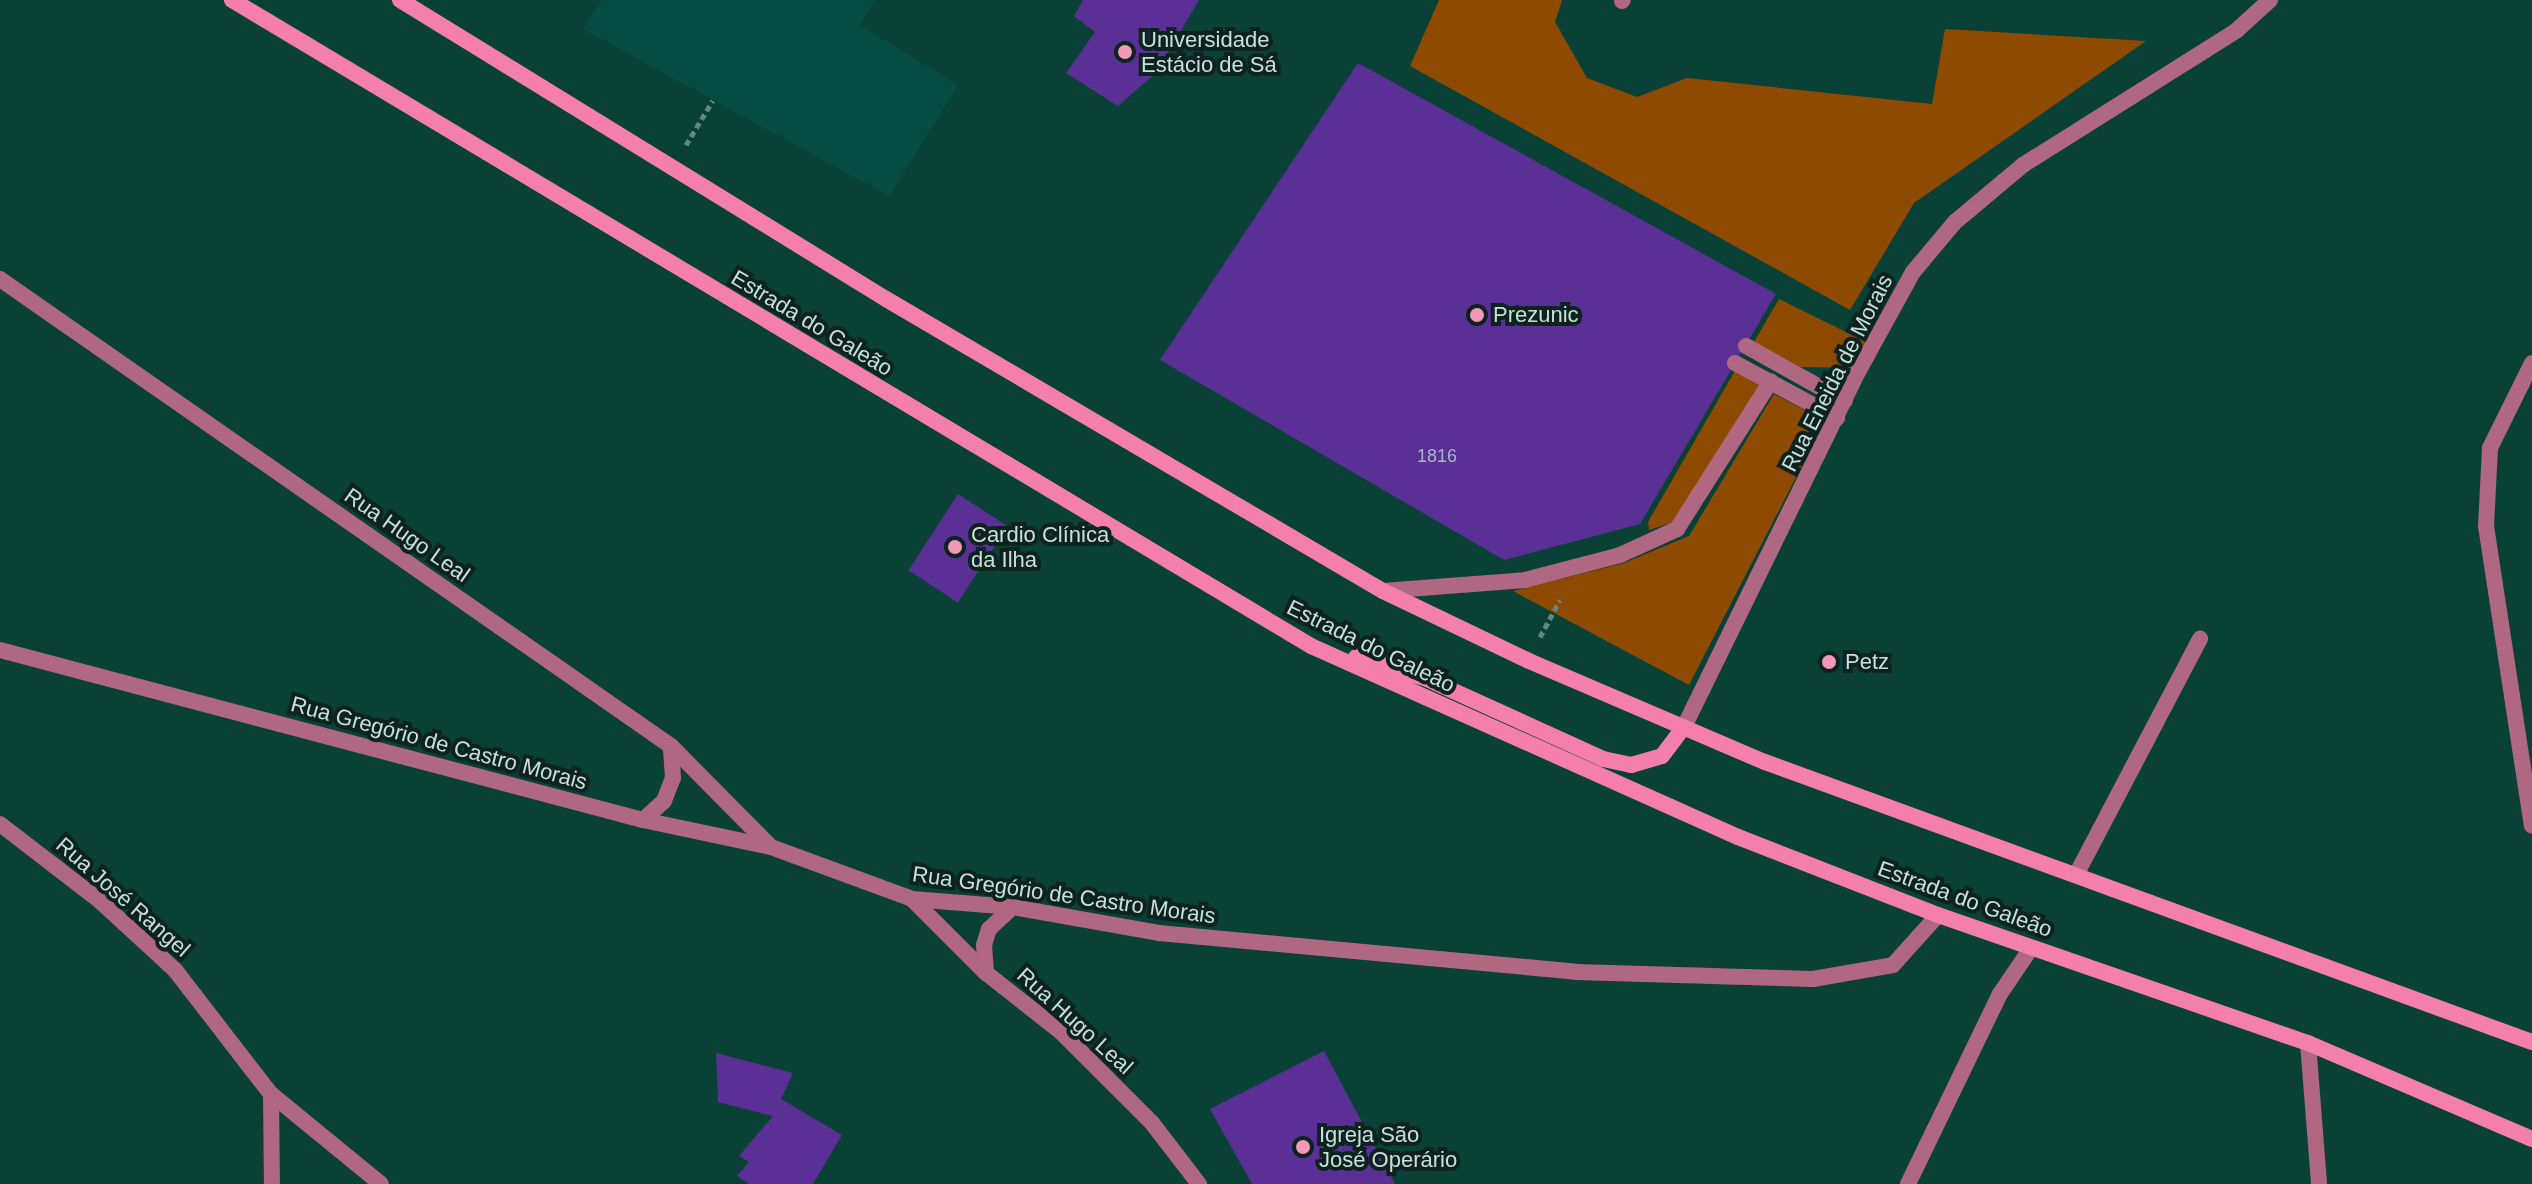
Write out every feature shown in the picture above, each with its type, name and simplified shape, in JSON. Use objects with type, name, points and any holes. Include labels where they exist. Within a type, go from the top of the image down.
[{"type":"main road","name":"Estrada do Galeão","points":[[232,0],[1311,646],[1619,788],[1938,915],[2308,1043],[2532,1139]]},
{"type":"main road","points":[[400,0],[671,169],[1383,591],[1529,661],[1765,762],[2532,1042]]},
{"type":"main road","points":[[1311,646],[1427,679],[1603,759],[1631,765],[1662,756],[1684,727]]},
{"type":"street","name":"Rua Eneida de Morais","points":[[1684,727],[1845,401],[1913,272],[1955,222],[2023,165],[2237,30],[2270,0]]},
{"type":"street","name":"Rua Hugo Leal","points":[[0,279],[671,746],[771,847]]},
{"type":"street","points":[[1746,346],[1845,401]]},
{"type":"street","points":[[1735,363],[1837,418]]},
{"type":"street","points":[[2532,363],[2490,448],[2486,526],[2532,825]]},
{"type":"street","points":[[1383,591],[1525,580],[1620,555],[1677,529],[1771,381]]},
{"type":"street","points":[[2076,875],[2200,639]]},
{"type":"street","name":"Rua Gregório de Castro Morais","points":[[0,650],[643,820],[771,847],[912,899],[1013,907],[1159,933],[1576,972],[1719,979],[1813,979],[1893,965],[1938,915]]},
{"type":"street","points":[[643,820],[664,801],[673,778],[671,746]]},
{"type":"street","name":"Rua José Rangel","points":[[0,824],[100,901],[175,970],[271,1094],[381,1184]]},
{"type":"street","name":"Rua Hugo Leal","points":[[912,899],[986,973],[1082,1052],[1152,1123],[1199,1184]]},
{"type":"street","points":[[986,973],[984,945],[989,929],[1013,907]]},
{"type":"street","points":[[1908,1184],[2000,994],[2031,948]]},
{"type":"street","points":[[2308,1043],[2319,1184]]},
{"type":"street","points":[[271,1094],[272,1184]]},
{"type":"path","points":[[671,169],[713,100]]},
{"type":"path","points":[[1529,661],[1565,593],[1563,570]]},
{"type":"shaded area","points":[[602,0],[875,0],[860,25],[958,85],[889,196],[583,29]]},
{"type":"shaded area","points":[[1439,0],[1562,0],[1555,22],[1587,78],[1637,97],[1687,78],[1932,104],[1945,29],[2146,41],[1914,203],[1850,310],[1410,66]]},
{"type":"shaded area","points":[[1779,299],[1868,343],[1857,368],[1800,367],[1754,342]]},
{"type":"shaded area","points":[[1736,369],[1762,383],[1677,521],[1649,530],[1648,522]]},
{"type":"shaded area","points":[[1774,394],[1825,421],[1689,685],[1513,591],[1624,563],[1689,536]]},
{"type":"building","name":"Universidade Estácio de Sá","points":[[1083,0],[1199,0],[1156,73],[1118,106],[1066,73],[1095,32],[1074,16]]},
{"type":"building","name":"Prezunic","points":[[1358,63],[1776,294],[1640,524],[1504,560],[1160,360]]},
{"type":"building","name":"Cardio Clínica da Ilha","points":[[958,494],[1007,526],[958,602],[908,570]]},
{"type":"building","name":"Igreja São José Operário","points":[[1324,1051],[1395,1184],[1252,1184],[1210,1109]]},
{"type":"building","points":[[716,1053],[793,1073],[781,1099],[842,1135],[813,1184],[749,1184],[737,1176],[749,1162],[739,1156],[773,1116],[718,1102]]},
{"type":"place","name":"Universidade Estácio de Sá","points":[[1125,52]]},
{"type":"place","name":"Prezunic","points":[[1477,315]]},
{"type":"place","name":"Cardio Clínica da Ilha","points":[[955,547]]},
{"type":"place","name":"Petz","points":[[1829,662]]},
{"type":"place","name":"Igreja São José Operário","points":[[1303,1147]]}]
